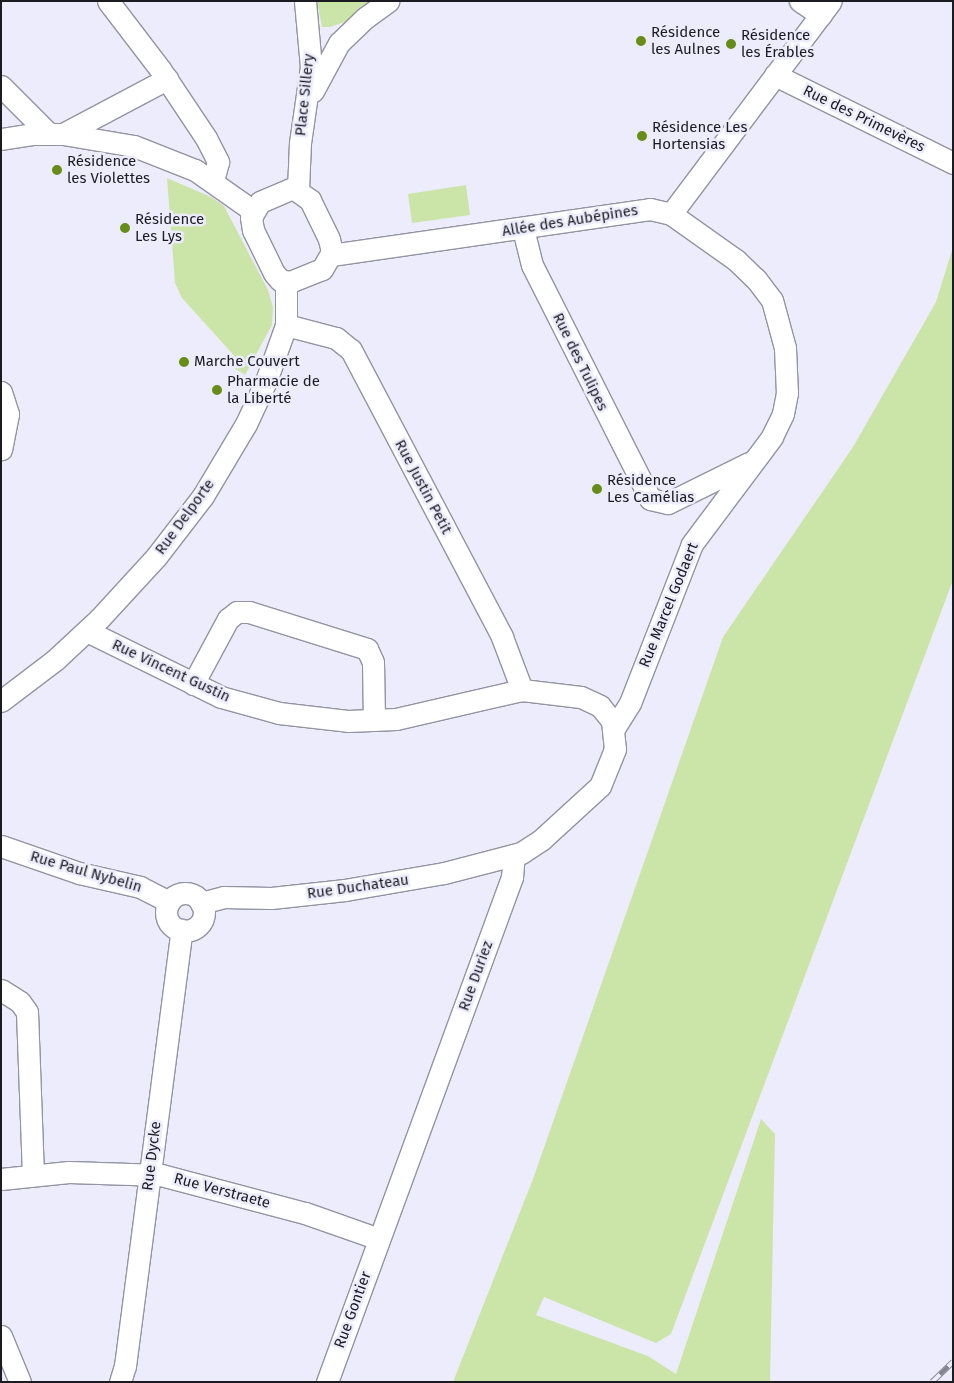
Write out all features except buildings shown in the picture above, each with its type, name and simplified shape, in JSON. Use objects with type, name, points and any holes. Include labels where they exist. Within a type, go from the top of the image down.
[{"type":"street","points":[[108,1],[167,79],[216,157],[218,167],[214,181]]},
{"type":"street","name":"Place Sillery","points":[[298,190],[311,58],[305,1]]},
{"type":"street","points":[[304,114],[322,71],[339,43],[364,18],[388,1]]},
{"type":"street","points":[[671,214],[826,8],[800,1]]},
{"type":"street","name":"Rue des Primevères","points":[[775,75],[953,163]]},
{"type":"street","points":[[55,134],[167,79]]},
{"type":"street","points":[[1,86],[55,134]]},
{"type":"street","points":[[1,139],[55,134],[134,146],[186,165],[214,181],[252,210]]},
{"type":"street","points":[[282,190],[298,190],[312,203],[329,239],[331,255],[319,271],[298,281],[286,282],[274,273],[253,230],[252,210],[260,202],[282,190]]},
{"type":"street","name":"Allée des Aubépines","points":[[331,255],[523,229],[627,210],[650,209],[671,214],[736,260],[756,278],[772,300],[785,348],[787,399],[780,422]]},
{"type":"street","name":"Rue des Tulipes","points":[[523,229],[530,260],[644,492],[653,501],[668,503],[754,460]]},
{"type":"street","name":"Rue Delporte","points":[[1,701],[87,631],[156,557],[208,488],[260,396],[286,325],[286,282]]},
{"type":"street","name":"Rue Justin Petit","points":[[286,325],[336,338],[351,350],[502,637],[522,690]]},
{"type":"street","points":[[1,392],[8,414],[1,449]]},
{"type":"street","name":"Rue Marcel Godaert","points":[[614,727],[630,702],[692,544],[780,422]]},
{"type":"street","points":[[193,684],[228,619],[236,612],[249,612],[367,649],[373,662],[374,720]]},
{"type":"street","name":"Rue Vincent Gustin","points":[[87,631],[193,684],[232,701],[279,713],[374,720],[426,714],[522,690],[560,693],[589,700],[605,710],[614,727]]},
{"type":"street","points":[[514,855],[536,844],[590,797],[604,780],[615,749],[614,727]]},
{"type":"street","name":"Rue Paul Nybelin","points":[[1,846],[79,874],[140,887],[169,902]]},
{"type":"street","name":"Rue Duchateau","points":[[201,903],[224,897],[271,898],[345,890],[435,874],[514,855]]},
{"type":"street","name":"Rue Duriez","points":[[379,1239],[510,882],[514,855]]},
{"type":"street","points":[[193,894],[201,903],[204,912],[201,922],[192,929],[182,930],[168,920],[169,902],[176,895],[193,894]]},
{"type":"street","name":"Rue Dycke","points":[[120,1382],[125,1366],[182,930]]},
{"type":"street","points":[[1,990],[20,1002],[27,1012],[32,1174]]},
{"type":"street","name":"Rue Verstraete","points":[[1,1179],[32,1174],[150,1173],[290,1209],[379,1239]]},
{"type":"street","name":"Rue Gontier","points":[[327,1382],[379,1239]]},
{"type":"street","points":[[1,1336],[20,1382]]},
{"type":"green space","points":[[317,1],[373,1],[348,21],[330,27],[322,27]]},
{"type":"green space","points":[[167,178],[211,197],[224,206],[268,290],[273,307],[272,325],[245,375],[234,368],[238,360],[182,298],[175,283]]},
{"type":"green space","points":[[466,185],[470,215],[412,223],[408,194]]},
{"type":"green space","points":[[953,247],[953,580],[671,1334],[656,1343],[544,1297],[536,1315],[648,1356],[676,1374],[761,1119],[775,1134],[770,1382],[453,1382],[533,1179],[723,637],[853,447],[936,302]]},
{"type":"railway","points":[[932,1382],[953,1362]]},
{"type":"place","name":"Résidence les Aulnes","points":[[641,41]]},
{"type":"place","name":"Résidence les Érables","points":[[731,44]]},
{"type":"place","name":"Résidence Les Hortensias","points":[[642,136]]},
{"type":"place","name":"Résidence les Violettes","points":[[57,170]]},
{"type":"place","name":"Résidence Les Lys","points":[[125,228]]},
{"type":"place","name":"Marche Couvert","points":[[184,362]]},
{"type":"place","name":"Pharmacie de la Liberté","points":[[217,390]]},
{"type":"place","name":"Résidence Les Camélias","points":[[597,489]]}]
